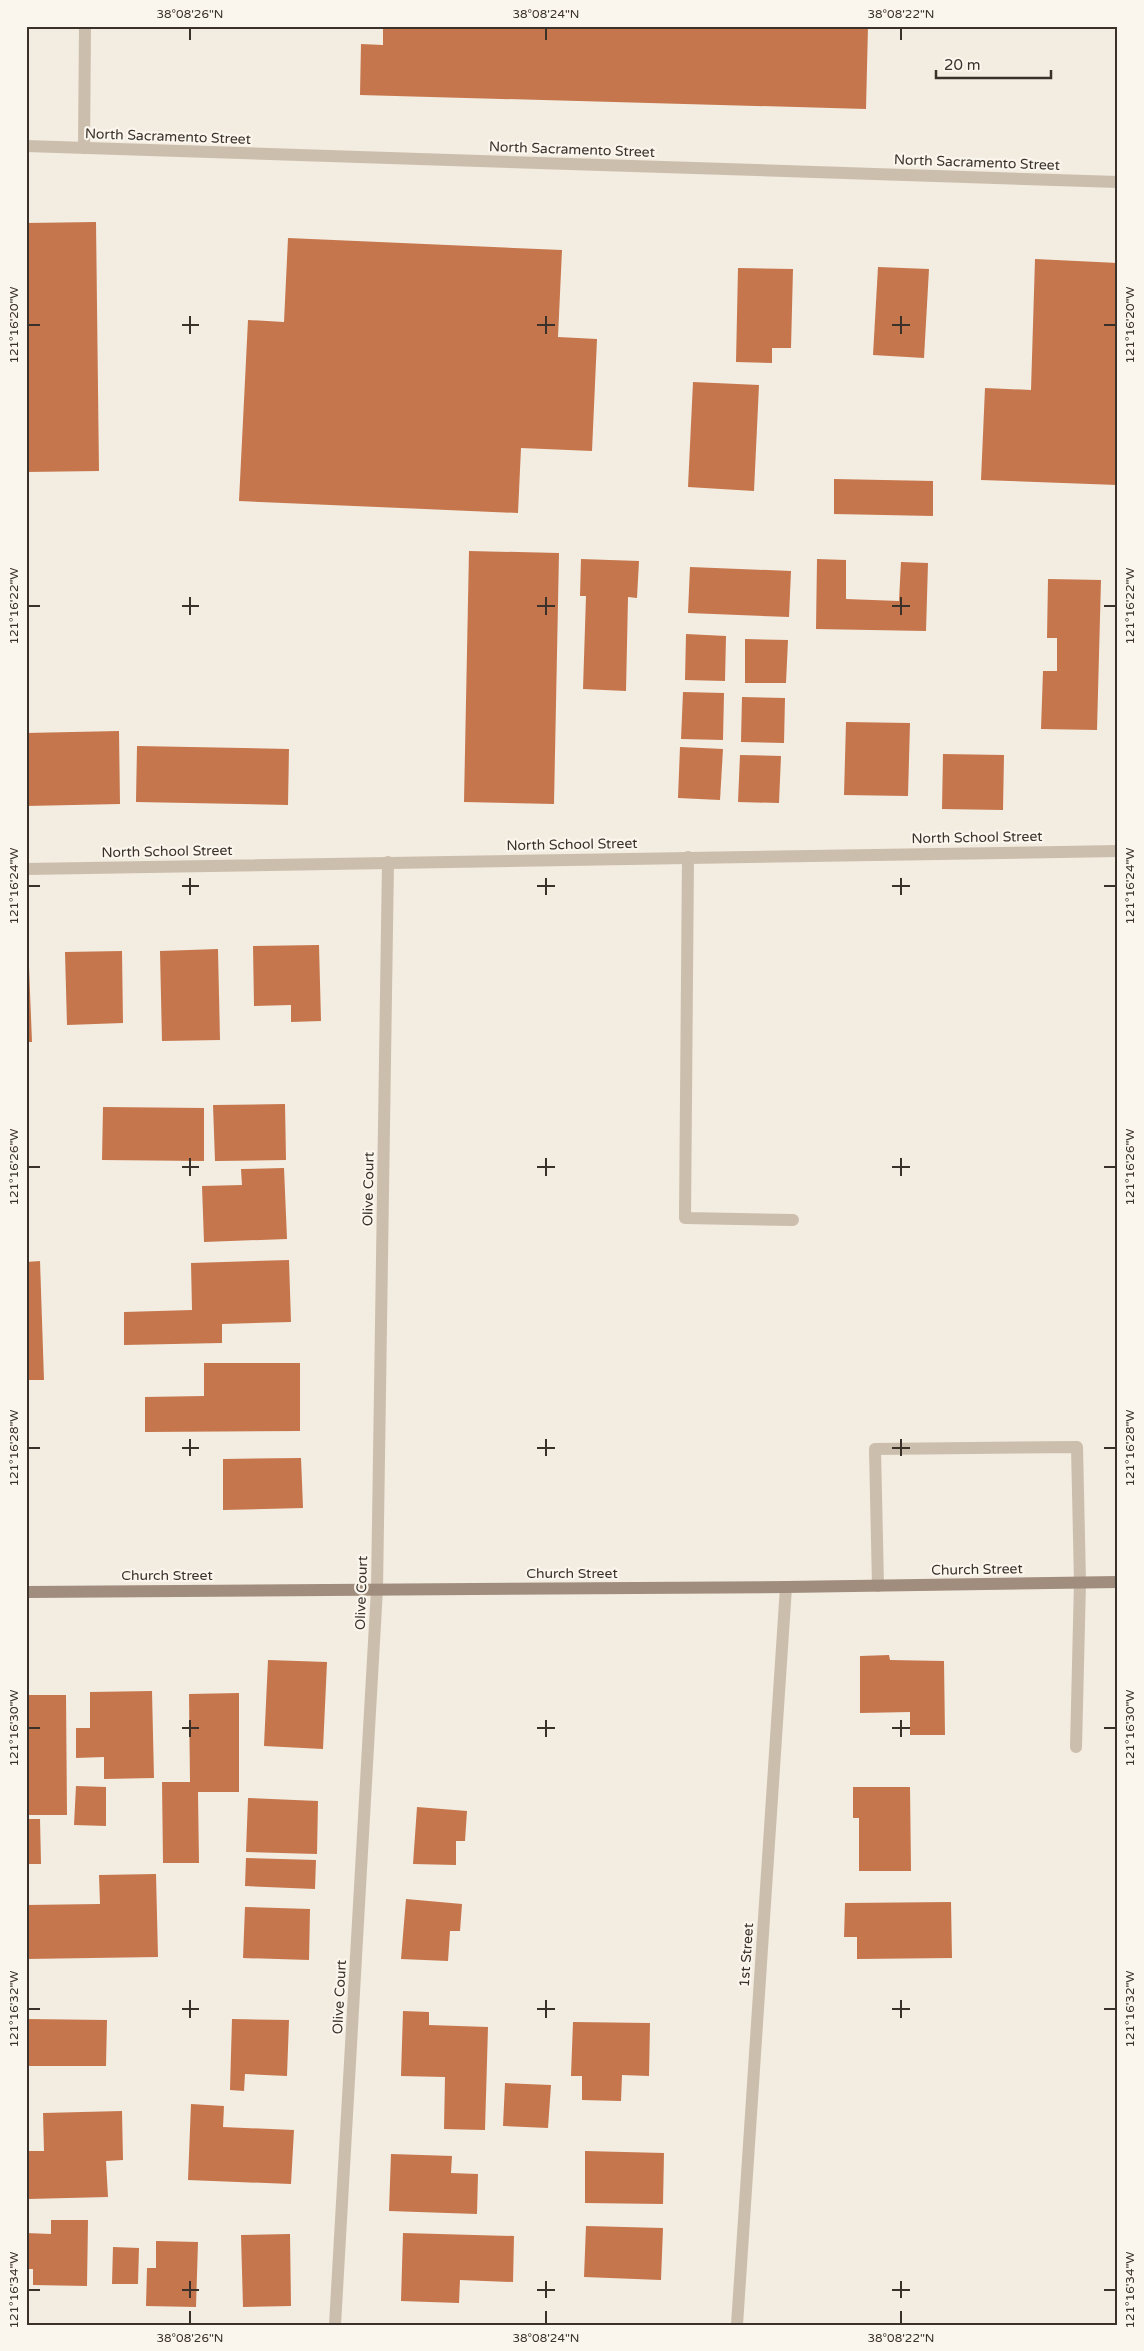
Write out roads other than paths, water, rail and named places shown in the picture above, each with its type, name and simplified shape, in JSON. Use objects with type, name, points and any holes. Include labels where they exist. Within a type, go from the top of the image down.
[{"type":"street","points":[[84,148],[85,26]]},
{"type":"street","name":"North Sacramento Street","points":[[26,146],[1118,182]]},
{"type":"street","name":"North School Street","points":[[26,869],[1118,851]]},
{"type":"street","points":[[688,857],[684,1218],[793,1220]]},
{"type":"street","name":"Olive Court","points":[[335,2325],[377,1589],[388,862]]},
{"type":"street","points":[[878,1586],[875,1449],[1077,1447],[1080,1582],[1076,1747]]},
{"type":"street","name":"Church Street","points":[[26,1592],[786,1587],[1118,1582]]},
{"type":"street","name":"1st Street","points":[[737,2325],[786,1587]]}]
